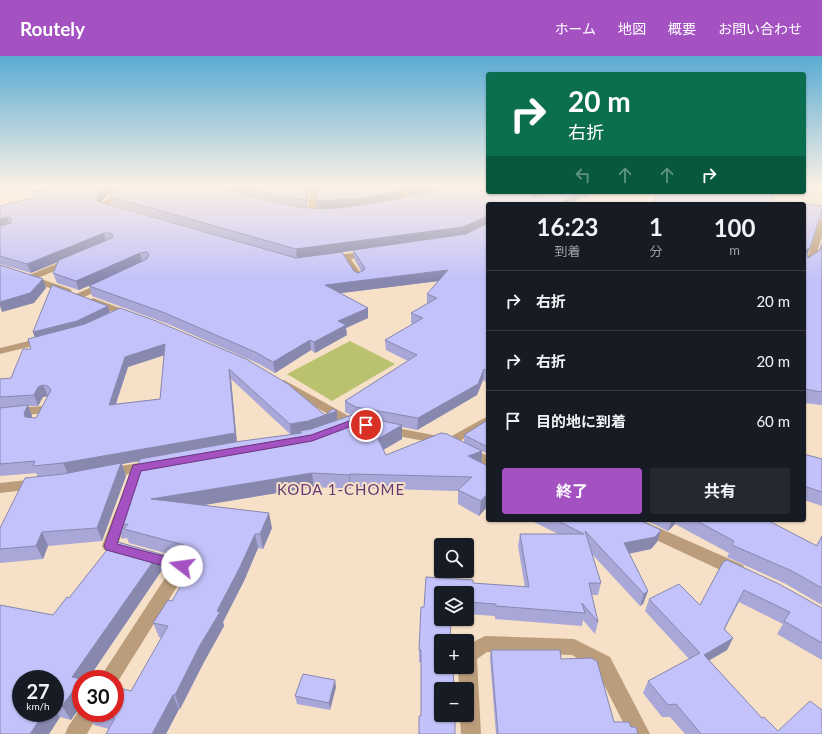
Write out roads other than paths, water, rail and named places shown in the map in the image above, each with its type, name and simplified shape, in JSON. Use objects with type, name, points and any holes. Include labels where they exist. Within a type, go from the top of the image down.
[{"type":"street","points":[[806,261],[822,223]]},
{"type":"street","points":[[325,260],[378,252]]},
{"type":"street","points":[[30,278],[81,257]]},
{"type":"street","points":[[346,257],[359,278]]},
{"type":"street","points":[[0,268],[143,320]]},
{"type":"street","points":[[79,296],[113,280]]},
{"type":"street","points":[[110,318],[123,312]]},
{"type":"street","points":[[0,351],[55,338]]},
{"type":"street","points":[[272,377],[352,423],[451,442],[486,461]]},
{"type":"street","points":[[0,413],[46,405],[36,424]]},
{"type":"street","points":[[451,442],[486,421]]},
{"type":"street","points":[[339,428],[352,423]]},
{"type":"street","points":[[98,475],[132,482],[167,463]]},
{"type":"street","points":[[0,488],[53,482]]},
{"type":"street","points":[[116,670],[182,566],[110,546],[132,482]]},
{"type":"street","points":[[631,522],[750,576]]},
{"type":"street","points":[[471,734],[467,655],[485,644],[574,647],[603,663],[640,734]]},
{"type":"street","points":[[75,734],[83,722]]},
{"type":"district","name":"KODA 1-CHOME","points":[[341,489]]}]
